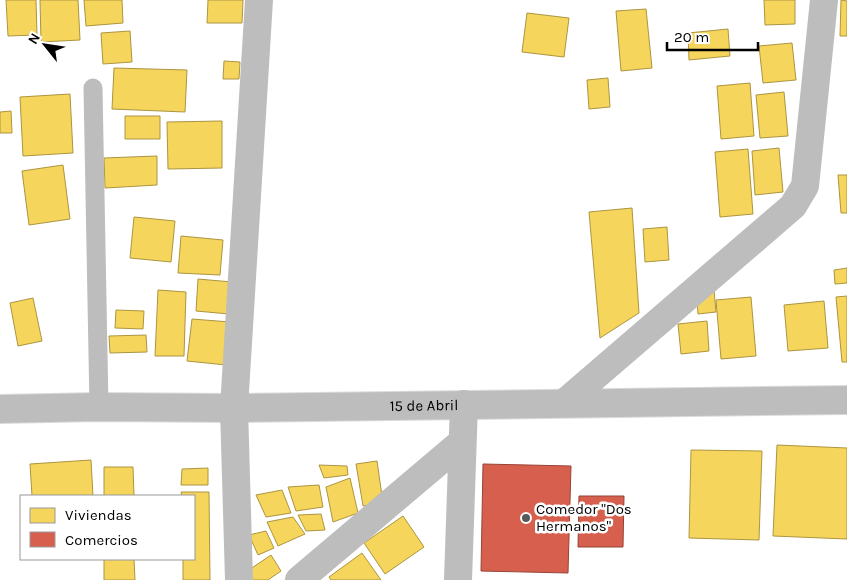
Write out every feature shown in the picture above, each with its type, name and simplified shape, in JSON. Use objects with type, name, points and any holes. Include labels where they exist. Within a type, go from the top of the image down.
[{"type":"street","points":[[239,580],[234,408],[259,0]]},
{"type":"street","points":[[564,403],[793,206],[805,186],[824,0]]},
{"type":"street","name":"15 de Abril","points":[[0,409],[847,400]]},
{"type":"street","points":[[458,580],[464,404]]},
{"type":"street","points":[[299,580],[462,442]]},
{"type":"lane","points":[[93,88],[98,407]]},
{"type":"building: Viviendas","points":[[6,0],[36,0],[37,35],[8,36]]},
{"type":"building: Viviendas","points":[[40,0],[78,0],[80,40],[41,42]]},
{"type":"building: Viviendas","points":[[84,0],[122,0],[123,23],[86,26]]},
{"type":"building: Viviendas","points":[[208,0],[243,0],[242,23],[207,23]]},
{"type":"building: Viviendas","points":[[764,0],[795,0],[795,24],[765,25]]},
{"type":"building: Viviendas","points":[[841,0],[847,1],[847,36],[840,36]]},
{"type":"building: Viviendas","points":[[646,9],[652,68],[621,71],[616,11]]},
{"type":"building: Viviendas","points":[[527,13],[569,18],[564,57],[522,52]]},
{"type":"building: Viviendas","points":[[728,29],[730,56],[689,60],[688,33]]},
{"type":"building: Viviendas","points":[[130,31],[132,62],[103,64],[101,33]]},
{"type":"building: Viviendas","points":[[792,43],[796,80],[763,83],[759,46]]},
{"type":"building: Viviendas","points":[[224,61],[240,62],[239,79],[223,79]]},
{"type":"building: Viviendas","points":[[114,68],[187,70],[185,112],[112,109]]},
{"type":"building: Viviendas","points":[[608,78],[610,107],[589,109],[587,80]]},
{"type":"building: Viviendas","points":[[750,83],[754,136],[721,139],[717,86]]},
{"type":"building: Viviendas","points":[[784,92],[788,136],[760,138],[756,95]]},
{"type":"building: Viviendas","points":[[70,94],[73,153],[23,156],[20,97]]},
{"type":"building: Viviendas","points":[[11,111],[12,133],[0,133],[0,112]]},
{"type":"building: Viviendas","points":[[125,116],[160,116],[160,139],[125,139]]},
{"type":"building: Viviendas","points":[[222,121],[222,168],[168,169],[167,122]]},
{"type":"building: Viviendas","points":[[779,148],[783,192],[755,195],[752,151]]},
{"type":"building: Viviendas","points":[[748,149],[753,214],[720,217],[715,152]]},
{"type":"building: Viviendas","points":[[157,156],[157,185],[105,188],[104,158]]},
{"type":"building: Viviendas","points":[[63,165],[70,219],[29,225],[22,171]]},
{"type":"building: Viviendas","points":[[838,175],[847,175],[847,213],[841,213]]},
{"type":"building: Viviendas","points":[[632,208],[639,313],[600,338],[589,212]]},
{"type":"building: Viviendas","points":[[134,217],[175,221],[171,262],[130,258]]},
{"type":"building: Viviendas","points":[[667,227],[669,260],[645,262],[643,229]]},
{"type":"building: Viviendas","points":[[181,236],[223,240],[220,275],[178,273]]},
{"type":"building: Viviendas","points":[[847,268],[847,283],[835,284],[834,270]]},
{"type":"building: Viviendas","points":[[198,279],[232,282],[229,314],[196,311]]},
{"type":"building: Viviendas","points":[[158,290],[186,292],[184,356],[155,356]]},
{"type":"building: Viviendas","points":[[714,290],[716,312],[698,314],[696,292]]},
{"type":"building: Viviendas","points":[[847,296],[847,362],[842,362],[836,297]]},
{"type":"building: Viviendas","points":[[751,297],[756,356],[721,359],[716,300]]},
{"type":"building: Viviendas","points":[[33,298],[42,341],[18,346],[10,303]]},
{"type":"building: Viviendas","points":[[824,301],[828,348],[788,351],[784,305]]},
{"type":"building: Viviendas","points":[[116,310],[144,311],[143,329],[115,328]]},
{"type":"building: Viviendas","points":[[192,319],[230,322],[226,365],[187,361]]},
{"type":"building: Viviendas","points":[[707,321],[709,351],[681,354],[678,324]]},
{"type":"building: Viviendas","points":[[146,335],[147,352],[110,353],[109,336]]},
{"type":"building: Viviendas","points":[[777,445],[847,448],[847,539],[773,536]]},
{"type":"building: Viviendas","points":[[691,450],[762,451],[759,540],[689,538]]},
{"type":"building: Viviendas","points":[[91,460],[93,495],[32,495],[30,464]]},
{"type":"building: Viviendas","points":[[377,461],[383,503],[363,506],[356,464]]},
{"type":"building: Viviendas","points":[[319,465],[347,466],[348,475],[324,478]]},
{"type":"building: Viviendas","points":[[104,467],[133,467],[134,495],[104,495]]},
{"type":"building: Viviendas","points":[[208,468],[208,485],[181,485],[182,469]]},
{"type":"building: Viviendas","points":[[350,478],[358,513],[333,522],[326,487]]},
{"type":"building: Viviendas","points":[[319,485],[323,507],[296,511],[288,487]]},
{"type":"building: Viviendas","points":[[282,490],[291,513],[266,517],[256,495]]},
{"type":"building: Viviendas","points":[[181,492],[209,492],[210,580],[183,580],[183,560],[195,560],[195,495],[182,495]]},
{"type":"building: Viviendas","points":[[321,514],[325,530],[306,531],[298,515]]},
{"type":"building: Viviendas","points":[[403,516],[424,547],[385,574],[364,543]]},
{"type":"building: Viviendas","points":[[293,517],[305,534],[278,546],[267,522]]},
{"type":"building: Viviendas","points":[[266,531],[274,548],[258,555],[249,535]]},
{"type":"building: Viviendas","points":[[362,553],[381,580],[331,580],[329,577]]},
{"type":"building: Viviendas","points":[[271,555],[281,571],[268,580],[247,580],[246,572]]},
{"type":"building: Viviendas","points":[[104,560],[134,560],[135,580],[104,580]]},
{"type":"building: Comercios","name":"Comedor \"Dos Hermanos\"","points":[[483,464],[571,466],[568,573],[481,571]]},
{"type":"building: Comercios","points":[[579,496],[624,496],[623,547],[578,547]]},
{"type":"place","name":"Comedor \"Dos Hermanos\"","points":[[526,518]]}]
